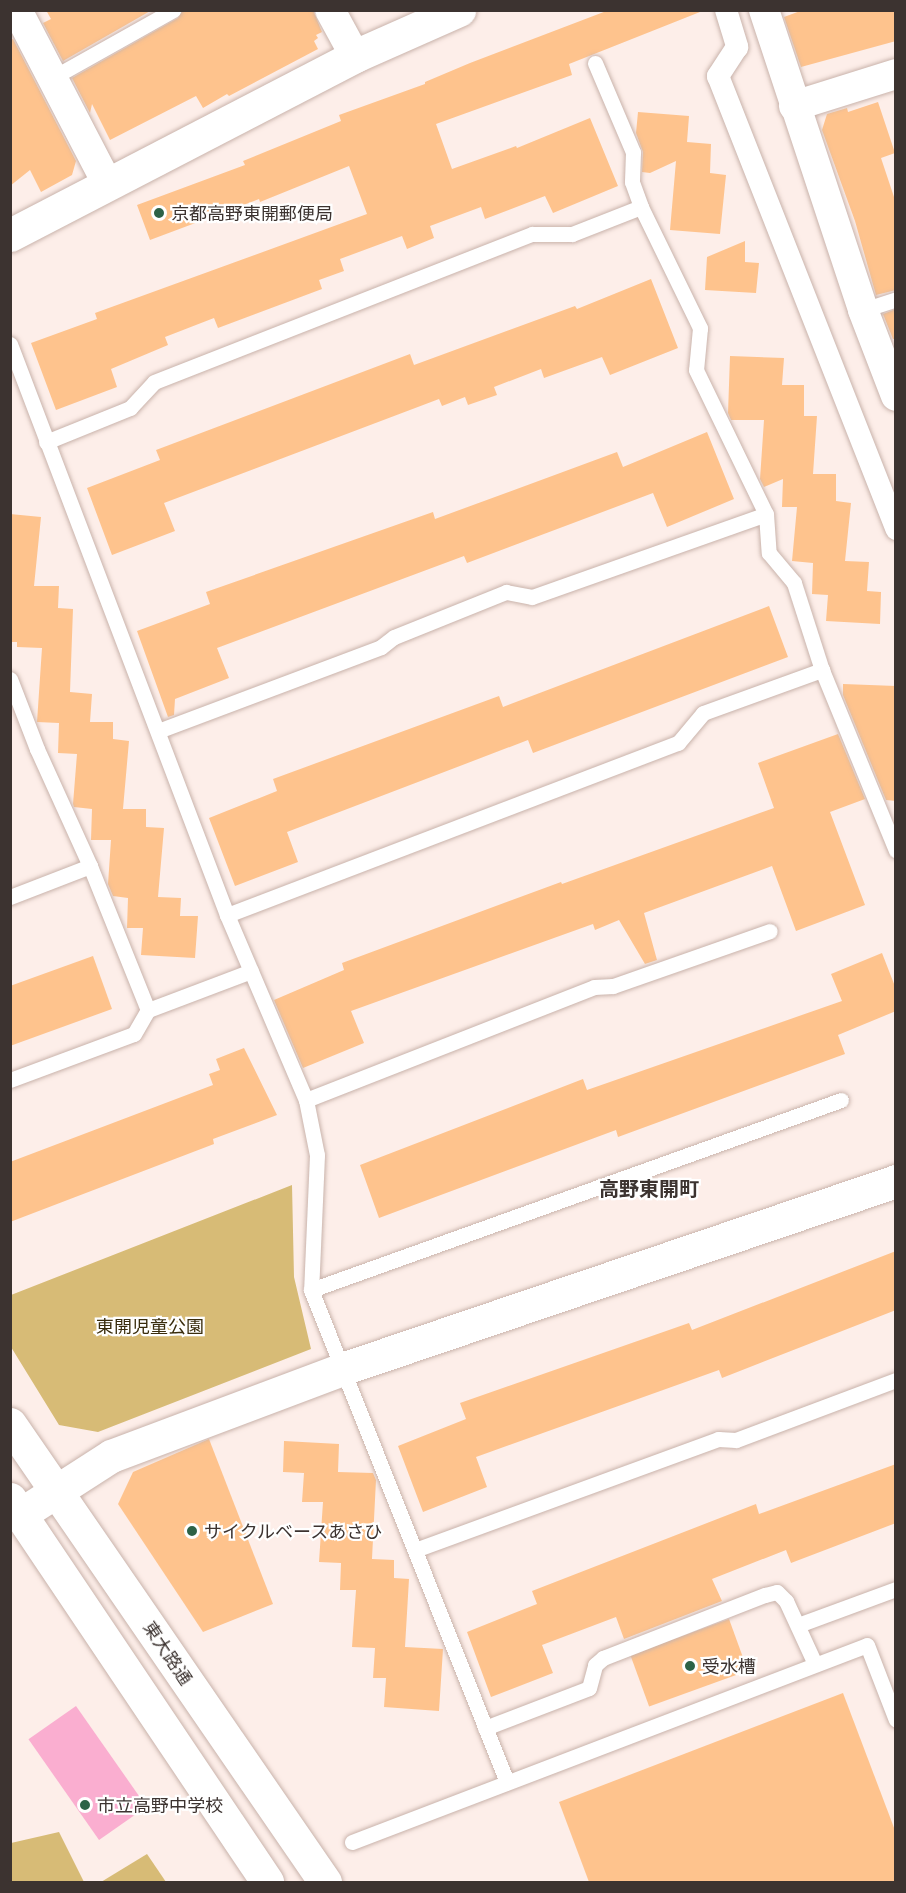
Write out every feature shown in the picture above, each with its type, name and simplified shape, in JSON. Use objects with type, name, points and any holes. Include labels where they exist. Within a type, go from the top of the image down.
[{"type":"street","points":[[17,10],[108,185]]},
{"type":"street","points":[[330,10],[355,56]]},
{"type":"street","points":[[10,235],[355,56],[459,10]]},
{"type":"street","points":[[726,10],[737,47],[718,76],[896,529]]},
{"type":"street","points":[[764,10],[862,310],[896,396]]},
{"type":"street","points":[[794,106],[896,74]]},
{"type":"street","points":[[267,1882],[16,1506],[56,1490],[111,1456],[342,1369],[896,1181]]},
{"type":"street","name":"東大路通","points":[[10,1424],[325,1882]]},
{"type":"lane","points":[[52,78],[173,10]]},
{"type":"lane","points":[[595,63],[633,152],[632,182],[641,207],[700,328],[696,370],[766,513],[769,553],[794,583],[822,670],[896,850]]},
{"type":"lane","points":[[46,442],[130,408],[154,382],[532,234],[572,234],[641,207]]},
{"type":"lane","points":[[862,310],[896,299]]},
{"type":"lane","points":[[10,344],[227,915],[306,1100],[316,1155],[311,1290],[507,1782]]},
{"type":"lane","points":[[158,731],[381,647],[394,637],[506,592],[532,597],[766,513]]},
{"type":"lane","points":[[227,915],[678,743],[703,713],[822,670]]},
{"type":"lane","points":[[10,679],[37,749],[90,867],[148,1010]]},
{"type":"lane","points":[[10,897],[90,867]]},
{"type":"lane","points":[[306,1100],[594,987],[613,986],[770,931]]},
{"type":"lane","points":[[10,1080],[134,1034],[148,1010],[251,971]]},
{"type":"lane","points":[[311,1290],[841,1100]]},
{"type":"lane","points":[[415,1550],[718,1438],[736,1440],[896,1380]]},
{"type":"lane","points":[[798,1625],[896,1589]]},
{"type":"lane","points":[[486,1728],[589,1688],[595,1665],[603,1658],[777,1592],[782,1596],[798,1625],[815,1664]]},
{"type":"lane","points":[[352,1842],[867,1645],[896,1720]]},
{"type":"green space","name":"東開児童公園","points":[[292,1185],[294,1277],[311,1349],[98,1432],[59,1425],[11,1347],[11,1295]]},
{"type":"green space","points":[[59,1832],[84,1882],[11,1882],[11,1843]]},
{"type":"green space","points":[[147,1854],[166,1882],[101,1882]]},
{"type":"shaded area","points":[[76,1706],[147,1807],[99,1840],[28,1739]]},
{"type":"building","points":[[46,10],[152,10],[63,61],[43,23],[51,19]]},
{"type":"building","points":[[183,10],[313,10],[322,32],[316,35],[318,38],[314,41],[318,49],[229,96],[227,94],[203,108],[196,96],[110,140],[92,104],[90,113],[72,78],[178,18]]},
{"type":"building","points":[[609,10],[700,12],[569,64],[572,75],[436,124],[452,169],[516,146],[517,148],[590,118],[618,186],[553,213],[545,196],[485,219],[481,207],[430,226],[434,238],[407,249],[402,236],[340,259],[344,271],[319,280],[322,289],[218,328],[214,318],[165,337],[168,345],[111,369],[117,387],[56,410],[31,343],[97,319],[95,313],[367,214],[349,166],[260,202],[259,199],[150,240],[137,205],[245,165],[243,161],[341,121],[339,115],[425,84],[425,82],[470,63]]},
{"type":"building","points":[[803,10],[896,10],[896,41],[801,67],[784,17]]},
{"type":"building","points":[[13,39],[76,161],[72,175],[41,192],[30,170],[10,186],[10,40]]},
{"type":"building","points":[[878,102],[895,153],[881,158],[896,203],[896,290],[876,295],[855,221],[822,130],[827,114],[847,108],[848,112]]},
{"type":"building","points":[[638,112],[689,116],[687,142],[711,144],[710,173],[726,175],[720,234],[670,230],[676,161],[650,173],[642,172],[643,152],[636,133]]},
{"type":"building","points":[[745,241],[745,262],[759,263],[756,293],[705,290],[707,257]]},
{"type":"building","points":[[651,279],[678,348],[610,375],[602,357],[544,378],[541,369],[494,387],[497,395],[468,405],[465,397],[442,406],[439,399],[164,503],[175,531],[112,555],[87,488],[160,460],[156,450],[410,354],[414,365],[575,306],[577,309]]},
{"type":"building","points":[[896,309],[896,339],[893,339],[883,314]]},
{"type":"building","points":[[730,356],[784,358],[782,385],[804,385],[804,416],[817,416],[813,474],[836,474],[836,501],[851,503],[845,561],[869,562],[867,591],[881,592],[880,624],[826,621],[828,595],[812,594],[813,563],[792,561],[797,507],[782,507],[783,479],[764,487],[760,479],[764,420],[731,420],[728,413]]},
{"type":"building","points":[[707,432],[734,499],[667,527],[653,493],[467,563],[464,556],[217,648],[229,678],[175,699],[174,715],[168,717],[137,631],[210,604],[206,592],[433,512],[435,519],[617,452],[623,467]]},
{"type":"building","points":[[10,514],[41,517],[34,586],[59,586],[58,608],[73,609],[70,692],[92,694],[90,722],[113,722],[113,739],[129,741],[123,809],[146,809],[146,827],[164,828],[158,897],[181,898],[180,916],[198,916],[195,958],[141,955],[143,928],[127,928],[128,898],[113,896],[108,884],[111,840],[91,840],[92,809],[74,807],[73,804],[77,754],[58,753],[59,723],[37,722],[42,648],[17,647],[17,642],[10,642]]},
{"type":"building","points":[[769,606],[788,657],[533,753],[528,740],[287,832],[298,862],[235,886],[209,818],[277,791],[273,779],[499,696],[503,707]]},
{"type":"building","points":[[843,684],[896,686],[896,801],[886,800],[843,695]]},
{"type":"building","points":[[838,734],[865,799],[830,812],[865,905],[796,931],[772,866],[644,913],[657,960],[645,964],[619,920],[595,930],[593,924],[351,1011],[364,1043],[303,1068],[274,1000],[344,970],[342,963],[561,882],[562,884],[774,808],[758,763]]},
{"type":"building","points":[[882,953],[896,989],[896,1011],[838,1035],[845,1054],[618,1137],[616,1130],[379,1218],[360,1165],[583,1079],[587,1090],[842,1001],[831,974]]},
{"type":"building","points":[[93,956],[112,1009],[10,1046],[10,986]]},
{"type":"building","points":[[244,1048],[277,1115],[213,1139],[214,1144],[10,1222],[10,1162],[213,1085],[209,1074],[220,1070],[216,1059]]},
{"type":"building","points":[[896,1251],[896,1310],[722,1378],[719,1370],[476,1457],[487,1487],[423,1512],[398,1446],[466,1419],[460,1403],[689,1323],[692,1330]]},
{"type":"building","points":[[209,1439],[273,1604],[203,1632],[118,1504],[133,1472]]},
{"type":"building","points":[[284,1441],[339,1444],[338,1472],[373,1473],[376,1480],[372,1559],[394,1560],[394,1578],[409,1579],[405,1647],[443,1649],[439,1711],[384,1707],[386,1678],[373,1678],[375,1648],[352,1647],[356,1590],[340,1590],[341,1563],[319,1562],[323,1502],[302,1502],[304,1473],[283,1472]]},
{"type":"building","points":[[896,1464],[896,1523],[791,1563],[786,1550],[712,1579],[722,1601],[624,1639],[616,1617],[542,1645],[553,1673],[491,1697],[467,1632],[537,1604],[532,1591],[756,1504],[759,1514]]},
{"type":"building","name":"受水槽","points":[[729,1619],[748,1671],[649,1707],[630,1655]]},
{"type":"building","points":[[843,1693],[896,1833],[896,1882],[589,1882],[559,1802]]},
{"type":"place","name":"京都高野東開郵便局","points":[[159,213]]},
{"type":"place","name":"サイクルベースあさひ","points":[[192,1531]]},
{"type":"place","name":"受水槽","points":[[690,1666]]},
{"type":"place","name":"市立高野中学校","points":[[85,1805]]},
{"type":"district","name":"高野東開町","points":[[649,1188]]}]
